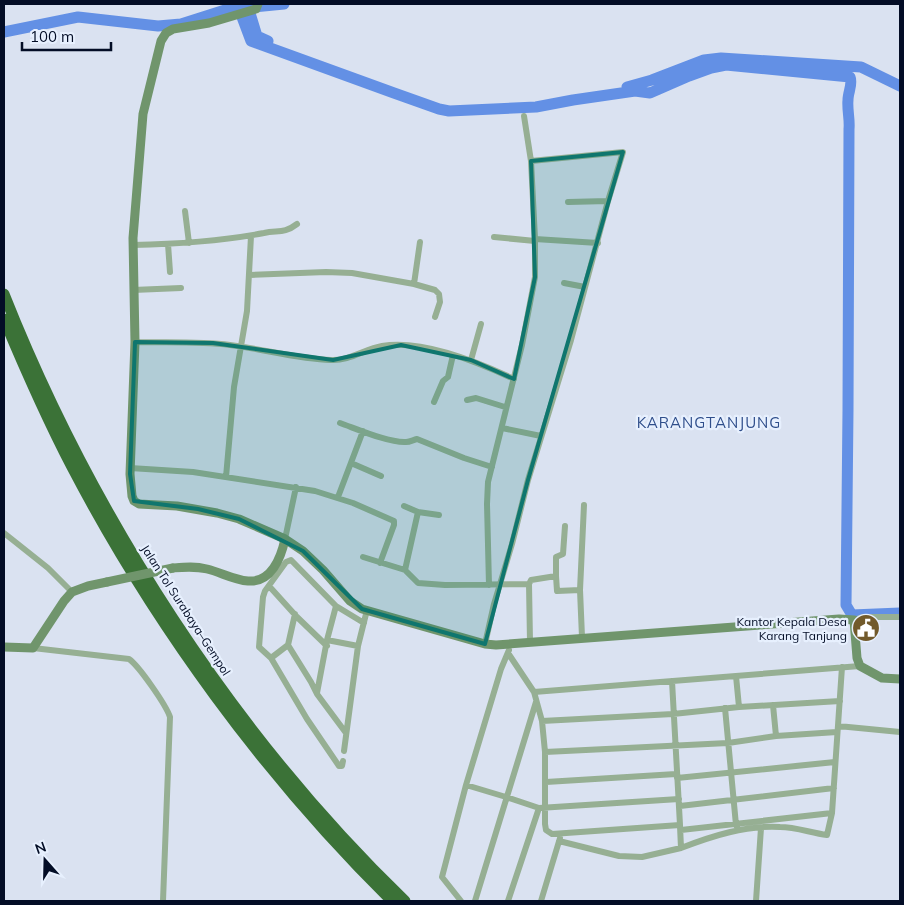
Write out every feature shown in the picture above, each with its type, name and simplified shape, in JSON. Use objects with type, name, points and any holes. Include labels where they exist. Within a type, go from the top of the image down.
[{"type":"highway","name":"Jalan Tol Surabaya–Gempol","points":[[4,294],[20,334],[86,470],[160,598],[208,669],[260,738],[351,846],[405,901]]},
{"type":"highway","name":"Jalan Tol Surabaya–Gempol","points":[[4,319],[37,396],[72,468],[151,603],[188,658],[245,736],[322,828],[361,871],[392,901]]},
{"type":"street","points":[[258,4],[256,9],[209,23],[173,29],[166,33],[163,37],[143,114],[133,245],[135,342],[130,468],[132,496],[137,504],[177,506],[239,519],[285,539],[303,551],[323,570],[350,601],[362,609],[509,649],[530,642],[582,637],[839,619],[854,620],[863,617],[900,617]]},
{"type":"street","points":[[489,585],[488,482],[514,379],[530,306],[536,264],[531,161],[524,116]]},
{"type":"street","points":[[485,644],[528,480],[571,340],[623,152],[531,161]]},
{"type":"street","points":[[568,202],[608,201]]},
{"type":"street","points":[[186,211],[189,243]]},
{"type":"street","points":[[133,245],[189,243],[251,236],[268,232],[285,232],[297,224]]},
{"type":"street","points":[[226,477],[234,387],[247,311],[251,236]]},
{"type":"street","points":[[494,237],[598,243]]},
{"type":"street","points":[[414,284],[420,242]]},
{"type":"street","points":[[168,244],[170,272]]},
{"type":"street","points":[[250,275],[326,272],[352,273],[414,284],[435,290],[439,294],[440,302],[435,317]]},
{"type":"street","points":[[564,283],[585,287]]},
{"type":"street","points":[[133,290],[181,288]]},
{"type":"street","points":[[471,360],[482,324]]},
{"type":"street","points":[[135,342],[201,342],[299,357],[333,360],[341,360],[373,348],[391,345],[419,347],[471,360],[514,379]]},
{"type":"street","points":[[434,402],[443,381],[448,378],[453,355]]},
{"type":"street","points":[[467,400],[476,398],[506,408]]},
{"type":"street","points":[[340,423],[400,442],[409,442],[417,439],[492,467]]},
{"type":"street","points":[[502,428],[542,436]]},
{"type":"street","points":[[338,497],[363,431]]},
{"type":"street","points":[[351,463],[381,476]]},
{"type":"street","points":[[130,468],[162,469],[226,477],[338,497],[394,521],[380,563]]},
{"type":"street","points":[[32,648],[72,592],[88,586],[173,568],[194,567],[247,581],[259,580],[277,564],[282,553],[296,488]]},
{"type":"street","points":[[582,637],[580,590],[584,505]]},
{"type":"street","points":[[404,506],[418,512],[439,515]]},
{"type":"street","points":[[405,570],[418,512]]},
{"type":"street","points":[[564,526],[563,554],[556,557],[558,591],[580,590]]},
{"type":"street","points":[[4,533],[48,568],[72,592]]},
{"type":"street","points":[[363,557],[405,570],[418,582],[489,585],[529,584]]},
{"type":"street","points":[[342,761],[342,766],[339,766],[307,720],[271,658],[259,647],[263,598],[286,562],[291,560],[336,606],[364,623]]},
{"type":"street","points":[[530,642],[529,584],[531,580],[556,576]]},
{"type":"street","points":[[269,586],[294,614],[327,643],[358,646]]},
{"type":"street","points":[[317,694],[336,606]]},
{"type":"street","points":[[344,751],[358,646],[367,610]]},
{"type":"street","points":[[271,658],[288,645],[294,614]]},
{"type":"street","points":[[854,620],[856,658],[860,666]]},
{"type":"street","points":[[288,645],[317,694],[346,733]]},
{"type":"street","points":[[4,647],[32,648],[129,659],[159,697],[170,717],[164,901]]},
{"type":"street","points":[[508,901],[542,808],[546,782],[546,752],[542,721],[534,692],[509,649]]},
{"type":"street","points":[[461,901],[442,877],[466,785],[501,669],[509,649]]},
{"type":"street","points":[[534,692],[860,666],[882,678],[900,679]]},
{"type":"street","points":[[542,808],[546,830],[552,834],[561,832],[680,827],[787,827],[827,835],[832,813],[842,667]]},
{"type":"street","points":[[736,676],[739,707]]},
{"type":"street","points":[[672,681],[681,848]]},
{"type":"street","points":[[475,901],[536,701]]},
{"type":"street","points":[[542,721],[674,714],[726,708],[840,701]]},
{"type":"street","points":[[773,705],[776,736]]},
{"type":"street","points":[[726,708],[730,772],[738,827]]},
{"type":"street","points":[[546,752],[728,742],[838,729],[900,732]]},
{"type":"street","points":[[546,782],[676,776],[835,762]]},
{"type":"street","points":[[466,785],[542,808],[733,799],[834,788]]},
{"type":"street","points":[[559,841],[619,856],[642,857],[681,848],[738,827],[832,813]]},
{"type":"street","points":[[756,901],[761,828]]},
{"type":"street","points":[[541,901],[561,832]]},
{"type":"highlighted area","points":[[623,152],[528,480],[485,644],[362,609],[303,551],[239,519],[198,509],[134,501],[130,474],[135,342],[213,343],[333,360],[401,345],[471,360],[514,379],[535,277],[531,161]]},
{"type":"waterway","points":[[4,32],[78,17],[158,26],[181,24],[225,10],[284,4]]},
{"type":"waterway","points":[[239,9],[251,41],[449,111],[536,107],[635,91],[650,93],[689,76],[726,65],[850,77],[848,97],[846,605],[852,615],[900,613]]},
{"type":"waterway","points":[[250,13],[257,36],[268,41]]},
{"type":"waterway","points":[[627,87],[652,80],[704,60],[721,58],[861,67],[900,86]]},
{"type":"place","name":"Kantor Kepala Desa Karang Tanjung","points":[[866,628]]},
{"type":"district","name":"KARANGTANJUNG","points":[[709,422]]}]
